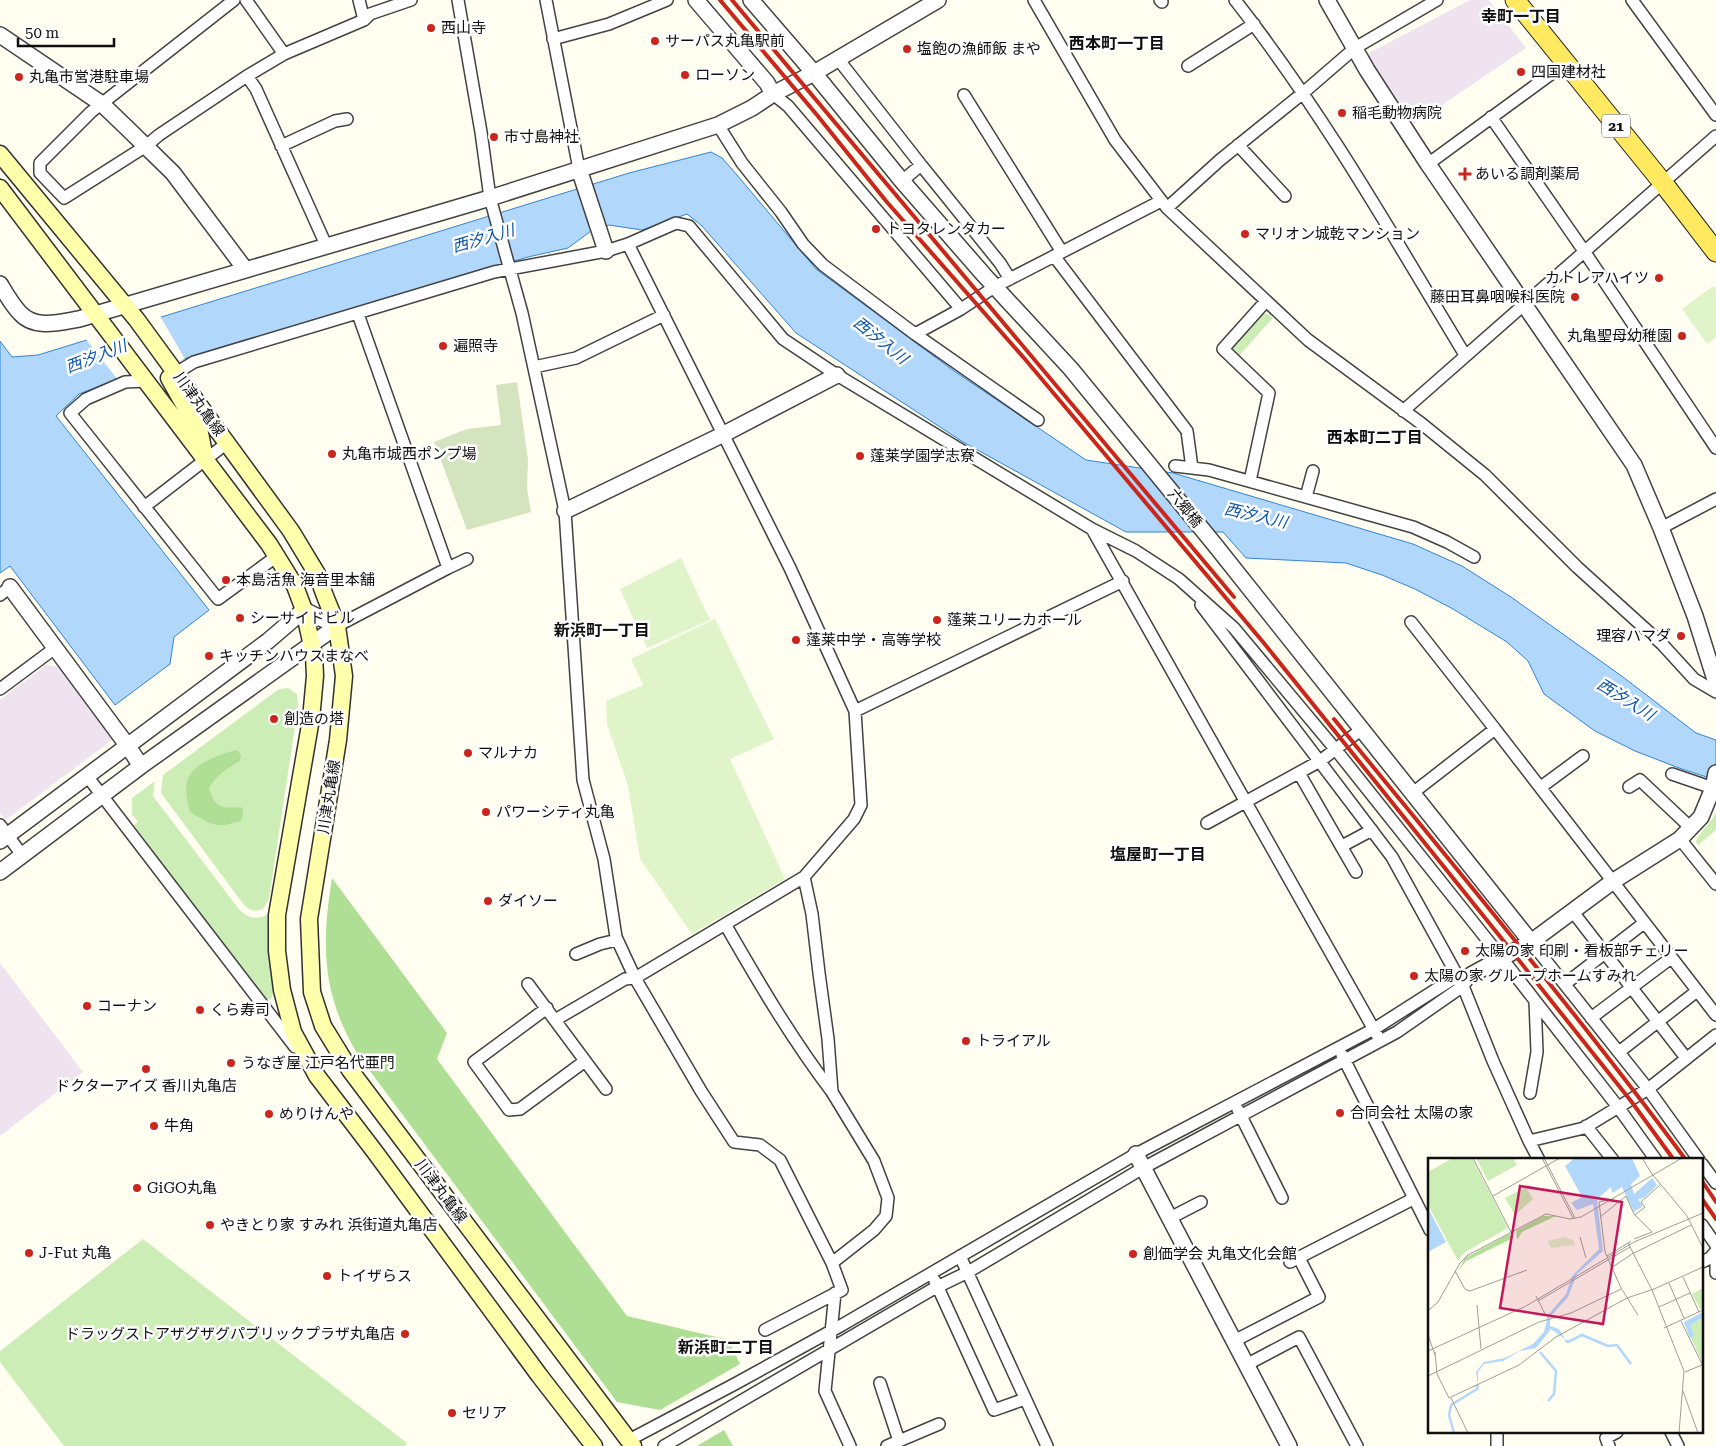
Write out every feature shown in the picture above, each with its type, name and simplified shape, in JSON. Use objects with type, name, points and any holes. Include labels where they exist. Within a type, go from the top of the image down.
[{"type":"main road","name":"21","points":[[1515,0],[1716,252]]},
{"type":"main road","name":"川津丸亀線","points":[[0,154],[128,313],[227,443],[299,545],[316,574],[337,626],[344,676],[341,720],[309,919],[312,992],[323,1026],[350,1070],[628,1444]]},
{"type":"main road","name":"川津丸亀線","points":[[0,188],[205,460],[276,556],[295,586],[304,610],[312,644],[315,676],[311,719],[277,915],[277,942],[282,990],[293,1032],[317,1076],[381,1159],[539,1376],[594,1446]]},
{"type":"main road","points":[[172,372],[200,434],[205,460]]},
{"type":"street","points":[[234,0],[91,112],[40,163],[40,173],[64,198],[146,146],[159,135],[247,76],[284,54],[364,20],[370,14],[411,0]]},
{"type":"street","points":[[246,0],[284,54]]},
{"type":"street","points":[[359,0],[364,20]]},
{"type":"street","points":[[458,0],[481,132],[491,203],[522,313],[565,511],[583,780],[604,858],[617,940],[635,978],[701,1091],[734,1142],[760,1145],[780,1160],[832,1263],[842,1290],[765,1330]]},
{"type":"street","points":[[546,0],[583,187],[606,251]]},
{"type":"street","points":[[554,39],[609,24],[667,0]]},
{"type":"street","points":[[696,0],[767,83],[773,94],[788,106],[961,309]]},
{"type":"street","name":"六郷橋","points":[[751,0],[814,73],[902,181],[984,275],[1071,369],[1155,470],[1414,792],[1531,942]]},
{"type":"street","points":[[0,284],[21,315],[36,322],[46,324],[95,313],[128,313],[245,269],[326,245],[491,203],[579,169],[718,125],[838,59],[920,4],[938,0]]},
{"type":"street","points":[[1034,0],[1116,140],[1164,204],[1308,340],[1422,424],[1485,475],[1577,567],[1662,644],[1694,679],[1716,692]]},
{"type":"street","points":[[1235,0],[1303,93],[1340,149],[1465,355]]},
{"type":"street","points":[[1327,0],[1428,164],[1634,465],[1695,616],[1716,683]]},
{"type":"street","points":[[916,334],[961,309],[996,286],[1058,254],[1164,204],[1303,93],[1355,48],[1417,5],[1437,0]]},
{"type":"street","points":[[1632,0],[1716,114]]},
{"type":"street","points":[[1188,66],[1254,24]]},
{"type":"street","points":[[0,35],[102,104],[146,146],[173,173],[245,269]]},
{"type":"street","points":[[838,59],[1000,263],[1010,279]]},
{"type":"street","points":[[1428,164],[1566,63]]},
{"type":"street","points":[[247,76],[256,89],[326,245]]},
{"type":"street","points":[[964,95],[1058,254],[1187,431],[1192,468]]},
{"type":"street","points":[[1491,117],[1584,251],[1716,448]]},
{"type":"street","points":[[281,146],[335,121],[347,118]]},
{"type":"street","points":[[718,125],[742,163],[781,212],[803,244],[823,265],[916,334],[1038,420]]},
{"type":"street","points":[[1403,411],[1716,136]]},
{"type":"street","points":[[1238,145],[1285,196]]},
{"type":"street","points":[[902,181],[921,165]]},
{"type":"street","points":[[172,372],[194,362],[494,272],[606,251],[628,244],[676,223],[689,226],[783,339],[836,375],[1092,529],[1136,551],[1178,578],[1234,628],[1336,750],[1501,957],[1618,1107],[1655,1158]]},
{"type":"street","points":[[555,1020],[625,979],[635,978],[804,877],[854,819],[861,806],[855,710],[790,568],[628,244]]},
{"type":"street","points":[[1250,481],[1269,393],[1223,349],[1266,301]]},
{"type":"street","points":[[358,314],[448,568]]},
{"type":"street","points":[[534,368],[576,358],[664,316]]},
{"type":"street","points":[[565,511],[724,434],[836,375]]},
{"type":"street","points":[[142,376],[86,399],[70,413],[218,599],[276,556]]},
{"type":"street","points":[[144,506],[227,443]]},
{"type":"street","points":[[1174,466],[1209,470],[1413,527],[1447,542],[1474,557]]},
{"type":"street","points":[[1306,497],[1313,472]]},
{"type":"street","points":[[1661,528],[1716,499]]},
{"type":"street","points":[[1092,529],[1380,1041]]},
{"type":"street","points":[[0,872],[141,766],[337,626],[467,559]]},
{"type":"street","points":[[1178,578],[1224,635],[1392,857],[1464,980],[1493,1061],[1538,1158]]},
{"type":"street","points":[[855,710],[1122,582]]},
{"type":"street","points":[[5,591],[55,648],[128,745],[141,766]]},
{"type":"street","points":[[22,855],[2,834],[87,776],[268,641],[304,610],[337,626]]},
{"type":"street","points":[[1411,622],[1541,787],[1612,882],[1716,1015]]},
{"type":"street","points":[[0,690],[55,648]]},
{"type":"street","points":[[1206,823],[1320,761],[1362,729]]},
{"type":"street","points":[[1414,792],[1494,729]]},
{"type":"street","points":[[1541,787],[1583,756]]},
{"type":"street","points":[[1300,773],[1356,872]]},
{"type":"street","points":[[664,1446],[937,1287],[968,1272],[1144,1168],[1398,1032],[1464,980],[1501,957],[1531,942],[1612,882],[1685,833],[1700,817],[1715,783],[1672,774]]},
{"type":"street","points":[[87,776],[317,1076]]},
{"type":"street","points":[[1629,787],[1640,780],[1685,833],[1716,884]]},
{"type":"street","points":[[1342,846],[1372,830]]},
{"type":"street","points":[[804,877],[812,914],[832,1092]]},
{"type":"street","points":[[1572,912],[1686,1058]]},
{"type":"street","points":[[1565,984],[1644,923]]},
{"type":"street","points":[[725,924],[780,1018],[801,1051],[832,1092],[874,1161],[888,1198],[886,1216],[874,1230],[832,1263]]},
{"type":"street","points":[[576,954],[600,944],[617,940]]},
{"type":"street","points":[[1531,942],[1648,1089],[1698,1158]]},
{"type":"street","points":[[1591,1018],[1671,958]]},
{"type":"street","points":[[628,1444],[831,1331],[1136,1154],[1374,1029],[1451,980],[1464,980]]},
{"type":"street","points":[[528,984],[606,1089]]},
{"type":"street","points":[[1619,1052],[1697,991]]},
{"type":"street","points":[[1530,1093],[1537,1052],[1535,1000]]},
{"type":"street","points":[[547,1008],[474,1062],[509,1110],[520,1110],[585,1061]]},
{"type":"street","points":[[1529,1142],[1586,1126],[1648,1089],[1716,1035]]},
{"type":"street","points":[[1338,1048],[1428,1226]]},
{"type":"street","points":[[1234,1102],[1282,1198]]},
{"type":"street","points":[[1586,1126],[1611,1158]]},
{"type":"street","points":[[1136,1154],[1289,1446]]},
{"type":"street","points":[[1704,1167],[1716,1184]]},
{"type":"street","points":[[1234,1341],[1319,1297],[1294,1260],[1413,1199]]},
{"type":"street","points":[[1170,1218],[1201,1202]]},
{"type":"street","points":[[1704,1228],[1716,1245]]},
{"type":"street","points":[[1704,1261],[1710,1258],[1716,1251]]},
{"type":"street","points":[[960,1256],[1047,1446]]},
{"type":"street","points":[[1716,1265],[1716,1273]]},
{"type":"street","points":[[931,1273],[994,1410],[1025,1399]]},
{"type":"street","points":[[835,1293],[825,1390],[850,1446]]},
{"type":"street","points":[[1246,1365],[1299,1337],[1357,1446]]},
{"type":"street","points":[[880,1383],[899,1441]]},
{"type":"street","points":[[887,1446],[939,1424]]},
{"type":"street","points":[[1609,1446],[1606,1438],[1613,1434]]},
{"type":"street","points":[[1672,1434],[1678,1446]]},
{"type":"shaded area","points":[[1470,0],[1489,0],[1526,48],[1414,124],[1367,54]]},
{"type":"shaded area","points":[[46,665],[60,667],[112,736],[112,740],[7,819],[4,819],[0,813],[0,700]]},
{"type":"shaded area","points":[[0,963],[83,1072],[0,1136]]},
{"type":"green space","points":[[1713,286],[1716,289],[1716,338],[1707,344],[1682,309]]},
{"type":"green space","points":[[1261,314],[1268,314],[1273,318],[1237,358],[1233,353],[1233,346]]},
{"type":"green space","points":[[517,382],[528,460],[527,488],[531,512],[467,530],[434,442],[467,429],[501,425],[496,385]]},
{"type":"green space","points":[[681,558],[710,620],[647,648],[620,589]]},
{"type":"green space","points":[[715,619],[774,739],[730,759],[785,879],[692,934],[640,859],[628,786],[607,724],[606,701],[643,685],[631,659]]},
{"type":"green space","points":[[288,688],[297,694],[298,706],[269,899],[263,909],[253,910],[244,905],[161,793],[163,775],[279,689]]},
{"type":"green space","points":[[237,750],[241,755],[240,761],[223,772],[209,788],[216,803],[229,808],[241,807],[243,815],[241,821],[226,825],[209,823],[190,812],[186,791],[187,780],[197,767],[205,762]]},
{"type":"green space","points":[[155,781],[153,796],[238,908],[245,915],[253,918],[270,913],[270,960],[274,990],[271,999],[262,999],[134,825],[138,822],[132,814],[132,798]]},
{"type":"green space","points":[[1716,813],[1716,830],[1698,845],[1697,839]]},
{"type":"green space","points":[[332,878],[447,1033],[437,1059],[627,1316],[729,1340],[740,1364],[660,1410],[617,1402],[358,1055],[346,1033],[337,1011],[327,970],[326,926]]},
{"type":"green space","points":[[143,1239],[407,1443],[405,1446],[64,1446],[0,1362],[0,1351]]},
{"type":"green space","points":[[724,1430],[733,1446],[697,1446]]},
{"type":"water","name":"西汐入川","points":[[711,152],[722,158],[816,269],[954,371],[1086,460],[1173,473],[1413,544],[1462,566],[1511,597],[1623,677],[1696,733],[1716,740],[1716,780],[1635,751],[1595,731],[1544,694],[1528,661],[1507,642],[1453,609],[1415,589],[1382,575],[1346,563],[1246,558],[1223,532],[1126,532],[963,442],[796,333],[702,226],[687,214],[642,230],[609,225],[591,231],[568,248],[528,257],[123,377],[79,394],[56,416],[209,610],[174,637],[170,664],[115,705],[10,566],[0,573],[0,341],[12,357],[38,355],[629,173]]},
{"type":"pier","points":[[160,316],[185,359],[118,380],[85,338]]},
{"type":"railway","points":[[720,0],[817,115],[886,201],[1024,358],[1263,642],[1631,1101],[1673,1158]]},
{"type":"railway","points":[[732,0],[1234,597]]},
{"type":"railway","points":[[1334,719],[1557,993],[1684,1158]]},
{"type":"railway","points":[[1704,1184],[1716,1202]]},
{"type":"railway","points":[[1704,1202],[1716,1219]]},
{"type":"place","name":"西山寺","points":[[431,28]]},
{"type":"place","name":"サーパス丸亀駅前","points":[[655,41]]},
{"type":"place","name":"塩飽の漁師飯 まや","points":[[907,49]]},
{"type":"place","name":"四国建材社","points":[[1521,72]]},
{"type":"place","name":"ローソン","points":[[685,75]]},
{"type":"place","name":"丸亀市営港駐車場","points":[[19,77]]},
{"type":"place","name":"稲毛動物病院","points":[[1342,113]]},
{"type":"place","name":"市寸島神社","points":[[494,137]]},
{"type":"place","name":"あいる調剤薬局","points":[[1465,174]]},
{"type":"place","name":"トヨタレンタカー","points":[[876,229]]},
{"type":"place","name":"マリオン城乾マンション","points":[[1245,234]]},
{"type":"place","name":"カトレアハイツ","points":[[1659,278]]},
{"type":"place","name":"藤田耳鼻咽喉科医院","points":[[1575,297]]},
{"type":"place","name":"丸亀聖母幼稚園","points":[[1682,336]]},
{"type":"place","name":"遍照寺","points":[[443,346]]},
{"type":"place","name":"丸亀市城西ポンプ場","points":[[332,454]]},
{"type":"place","name":"蓬莱学園学志寮","points":[[860,456]]},
{"type":"place","name":"本島活魚 海音里本舗","points":[[226,580]]},
{"type":"place","name":"シーサイドビル","points":[[240,618]]},
{"type":"place","name":"蓬莱ユリーカホール","points":[[937,620]]},
{"type":"place","name":"理容ハマダ","points":[[1681,636]]},
{"type":"place","name":"蓬莱中学・高等学校","points":[[796,640]]},
{"type":"place","name":"キッチンハウスまなべ","points":[[209,656]]},
{"type":"place","name":"創造の塔","points":[[274,719]]},
{"type":"place","name":"マルナカ","points":[[468,753]]},
{"type":"place","name":"パワーシティ丸亀","points":[[486,812]]},
{"type":"place","name":"ダイソー","points":[[488,901]]},
{"type":"place","name":"太陽の家 印刷・看板部チェリー","points":[[1465,951]]},
{"type":"place","name":"太陽の家 グループホームすみれ","points":[[1414,976]]},
{"type":"place","name":"コーナン","points":[[87,1006]]},
{"type":"place","name":"くら寿司","points":[[200,1010]]},
{"type":"place","name":"トライアル","points":[[966,1041]]},
{"type":"place","name":"うなぎ屋 江戸名代亜門","points":[[231,1063]]},
{"type":"place","name":"ドクターアイズ 香川丸亀店","points":[[146,1069]]},
{"type":"place","name":"合同会社 太陽の家","points":[[1340,1113]]},
{"type":"place","name":"めりけんや","points":[[269,1114]]},
{"type":"place","name":"牛角","points":[[154,1126]]},
{"type":"place","name":"GiGO丸亀","points":[[137,1188]]},
{"type":"place","name":"やきとり家 すみれ 浜街道丸亀店","points":[[210,1225]]},
{"type":"place","name":"J-Fut 丸亀","points":[[29,1253]]},
{"type":"place","name":"創価学会 丸亀文化会館","points":[[1133,1254]]},
{"type":"place","name":"トイザらス","points":[[327,1276]]},
{"type":"place","name":"ドラッグストアザグザグパブリックプラザ丸亀店","points":[[405,1334]]},
{"type":"place","name":"セリア","points":[[452,1413]]},
{"type":"district","name":"幸町一丁目","points":[[1521,16]]},
{"type":"district","name":"西本町一丁目","points":[[1117,43]]},
{"type":"district","name":"西本町二丁目","points":[[1375,437]]},
{"type":"district","name":"新浜町一丁目","points":[[602,630]]},
{"type":"district","name":"塩屋町一丁目","points":[[1158,854]]},
{"type":"district","name":"新浜町二丁目","points":[[726,1347]]}]
